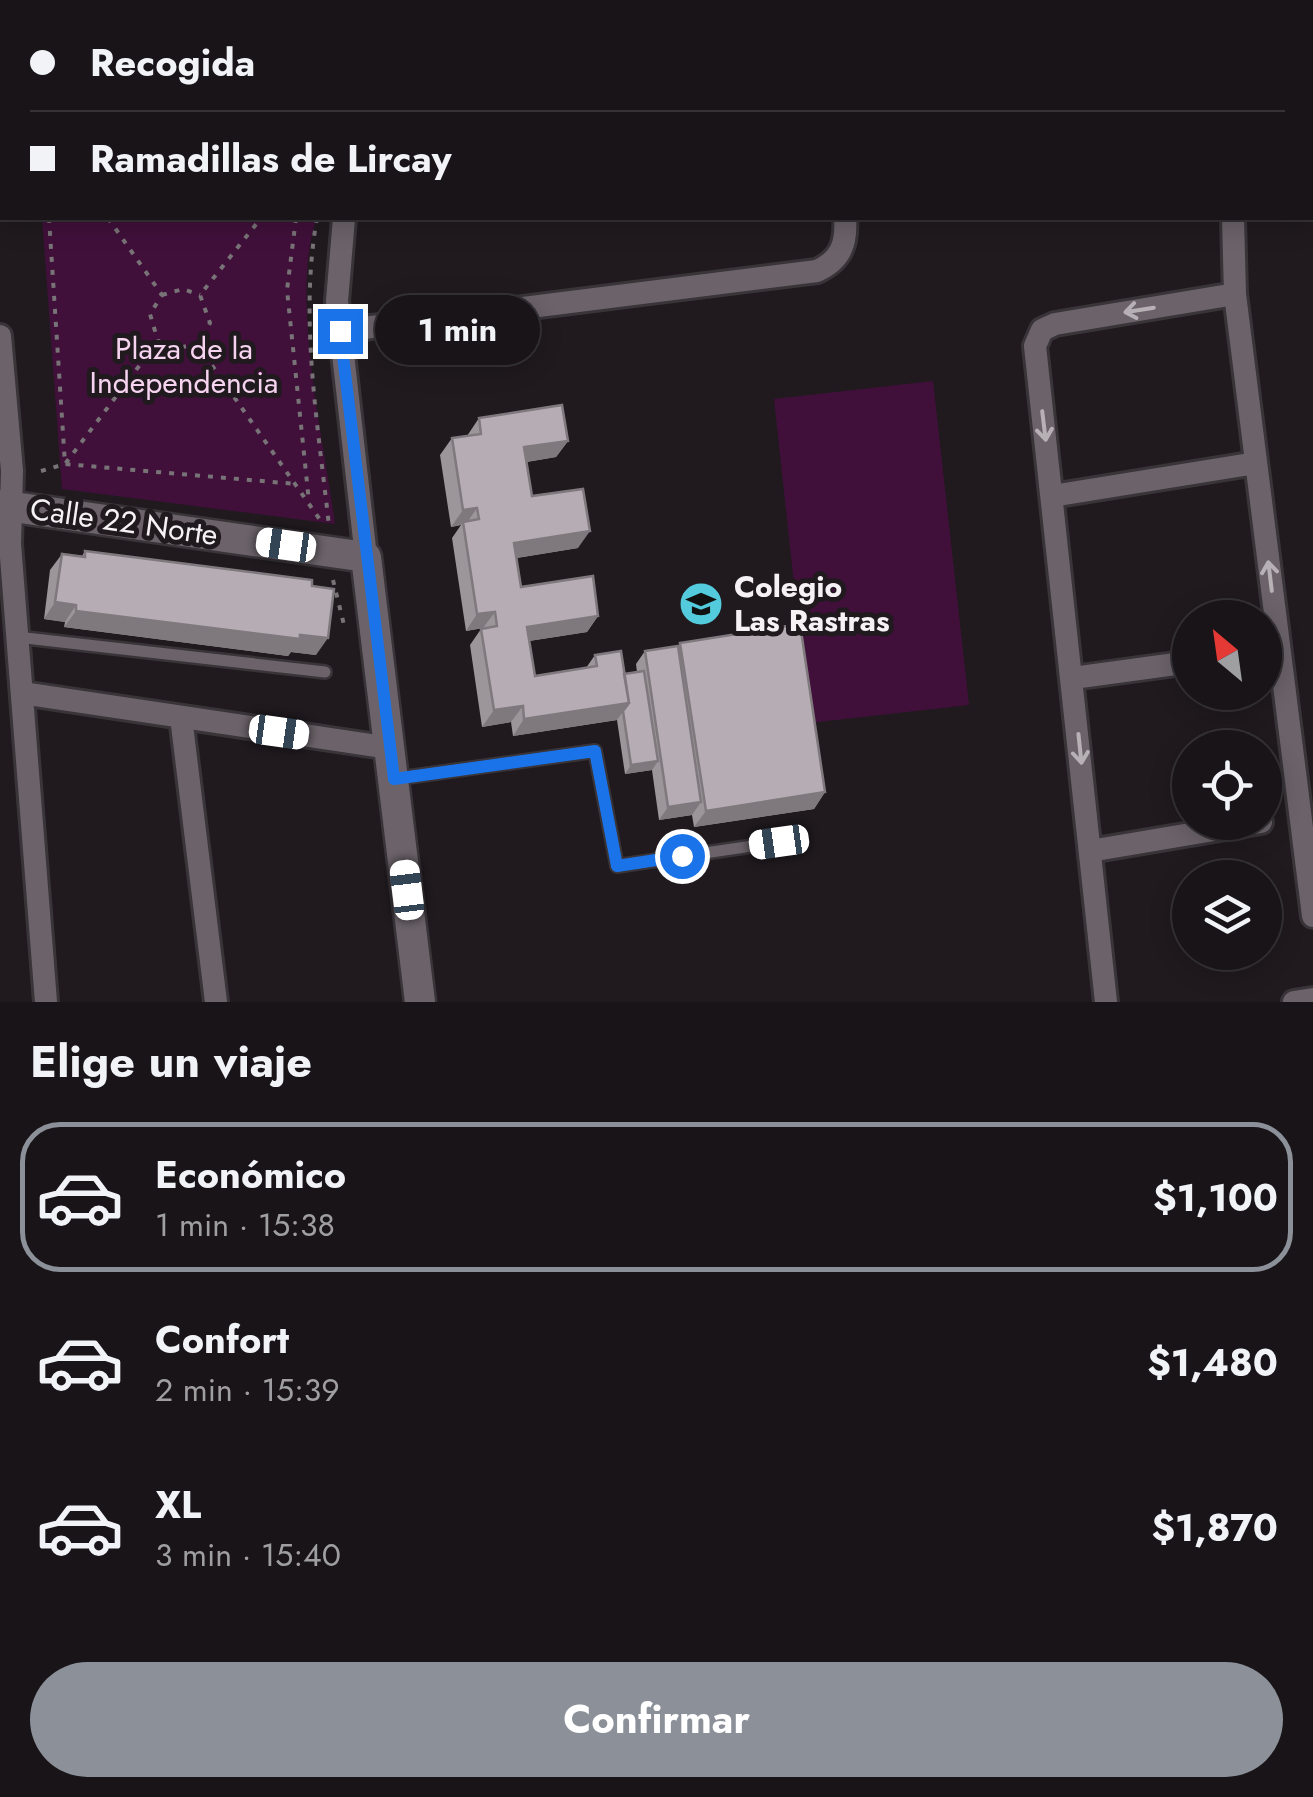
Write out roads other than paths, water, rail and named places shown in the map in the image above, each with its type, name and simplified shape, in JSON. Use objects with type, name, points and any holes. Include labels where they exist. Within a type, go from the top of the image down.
[{"type":"street","points":[[344,220],[337,270],[340,331],[420,1002]]},
{"type":"street","points":[[340,331],[817,271],[838,256],[846,236],[844,220]]},
{"type":"street","points":[[1233,220],[1235,294],[1268,600]]},
{"type":"street","points":[[1106,1002],[1035,346],[1042,330],[1055,324],[1235,294]]},
{"type":"street","points":[[0,336],[11,625],[22,693],[46,1002]]},
{"type":"street","points":[[1052,496],[1256,464]]},
{"type":"street","name":"Calle 22 Norte","points":[[5,506],[366,557]]},
{"type":"street","points":[[1073,678],[1172,664]]},
{"type":"street","points":[[22,693],[390,748]]},
{"type":"street","points":[[1282,710],[1313,916]]},
{"type":"street","points":[[181,717],[216,1002]]},
{"type":"street","points":[[1282,819],[1300,816]]},
{"type":"street","points":[[1090,851],[1172,837]]},
{"type":"street","points":[[1294,1002],[1313,999]]},
{"type":"lane","points":[[11,625],[325,672]]},
{"type":"lane","points":[[394,779],[595,751],[617,866],[779,842]]},
{"type":"place","name":"Colegio Las Rastras","points":[[701,604]]},
{"type":"park label","name":"Plaza de la Independencia","points":[[184,366]]}]
